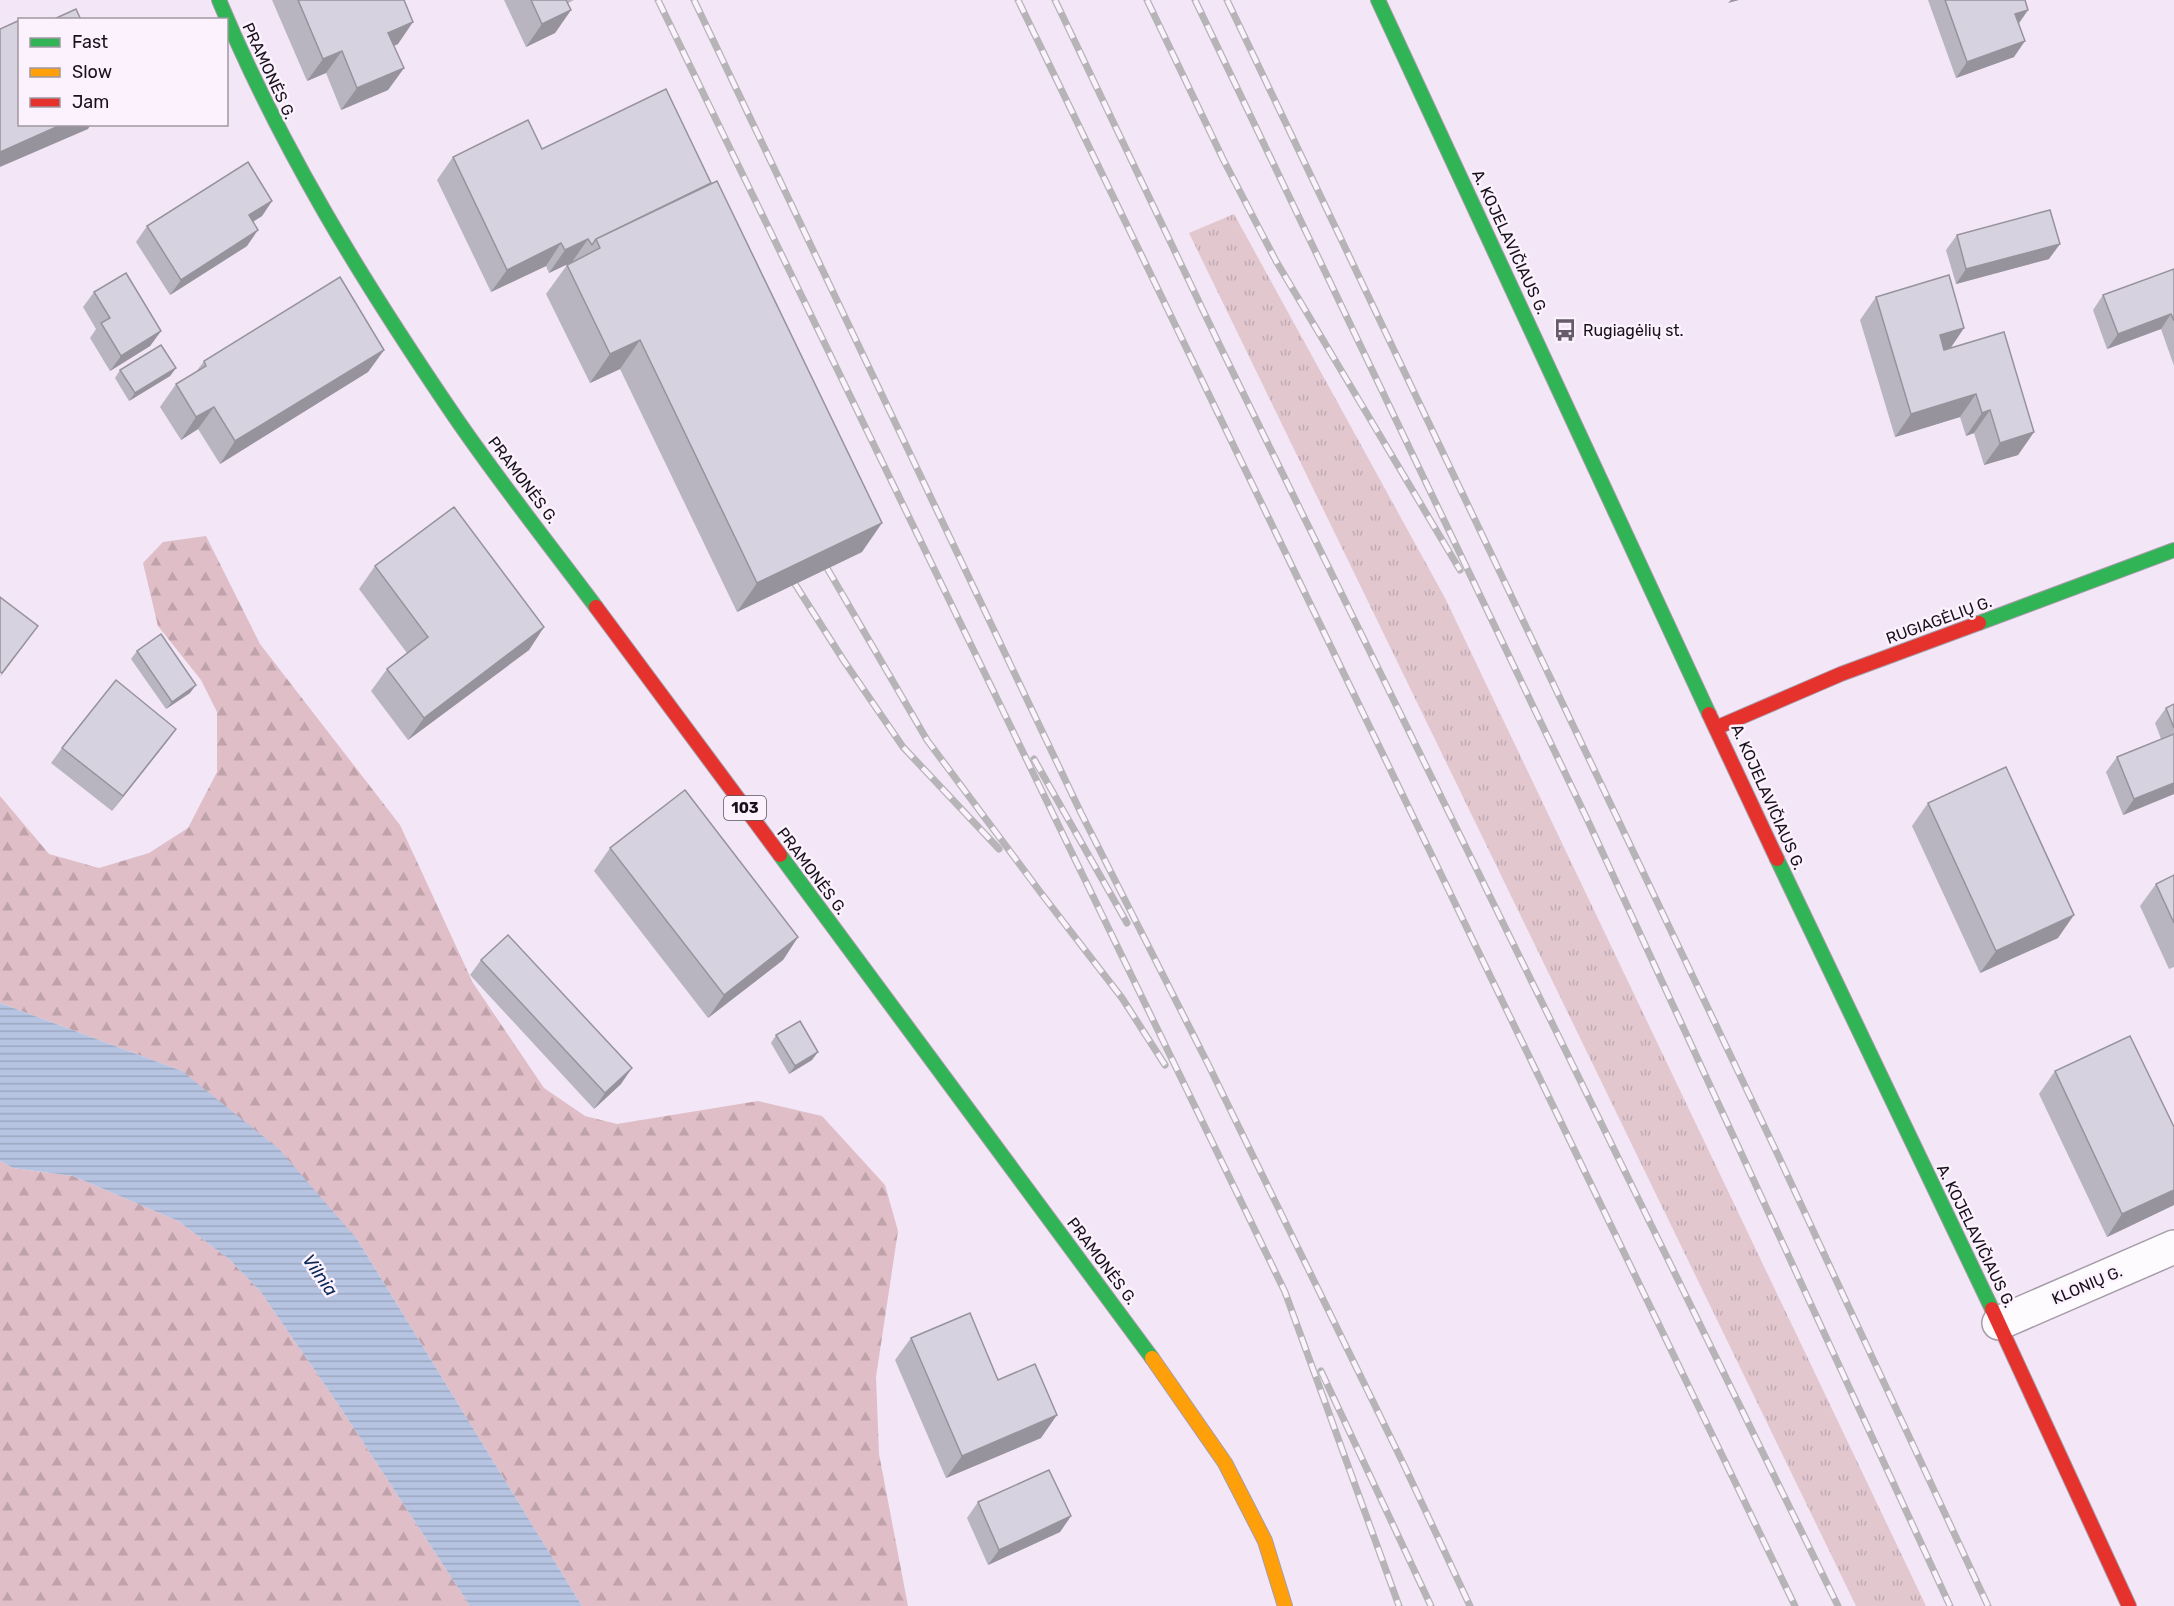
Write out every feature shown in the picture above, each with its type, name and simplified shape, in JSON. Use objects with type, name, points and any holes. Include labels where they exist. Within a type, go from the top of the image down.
[{"type":"street","name":"PRAMONĖS G.","points":[[219,0],[226,18]]},
{"type":"street","name":"A. KOJELAVIČIAUS G.","points":[[1378,0],[1718,727],[1790,887],[1999,1323],[2129,1606]]},
{"type":"street","name":"PRAMONĖS G.","points":[[228,22],[274,122],[306,179],[359,269],[454,416],[1151,1356],[1225,1463],[1265,1540],[1285,1606]]},
{"type":"street","name":"RUGIAGĖLIŲ G.","points":[[1718,727],[1841,674],[2174,550]]},
{"type":"street","name":"KLONIŲ G.","points":[[1999,1323],[2174,1247]]},
{"type":"green space","points":[[1234,214],[1445,598],[1926,1606],[1856,1606],[1189,233]]},
{"type":"green space","points":[[206,536],[260,644],[400,825],[473,983],[544,1088],[585,1116],[617,1124],[758,1101],[822,1116],[885,1185],[898,1231],[876,1377],[879,1454],[908,1606],[582,1606],[357,1239],[182,1071],[0,1003],[0,796],[49,854],[99,868],[149,853],[188,828],[217,772],[217,712],[201,680],[158,626],[143,563],[163,542]]},
{"type":"green space","points":[[0,1161],[13,1168],[73,1176],[178,1221],[229,1259],[260,1291],[338,1404],[470,1606],[0,1606]]},
{"type":"water","name":"Vilnia","points":[[0,1003],[182,1071],[279,1149],[357,1239],[582,1606],[470,1606],[338,1404],[260,1291],[229,1259],[178,1221],[73,1176],[13,1168],[0,1161]]},
{"type":"building","points":[[298,0],[404,0],[413,22],[388,33],[404,68],[357,88],[342,51],[323,59]]},
{"type":"building","points":[[531,0],[566,0],[571,10],[542,24]]},
{"type":"building","points":[[1945,0],[2025,0],[2028,10],[2015,14],[2025,41],[1967,62]]},
{"type":"building","points":[[76,9],[80,18],[56,18]]},
{"type":"building","points":[[18,21],[18,126],[58,126],[0,152],[0,29]]},
{"type":"building","points":[[666,89],[711,183],[596,239],[592,245],[588,239],[565,250],[561,243],[507,270],[453,157],[528,120],[542,149]]},
{"type":"building","points":[[248,162],[272,201],[249,215],[258,230],[181,280],[147,226]]},
{"type":"building","points":[[717,181],[882,523],[757,583],[640,340],[610,354],[567,265],[600,248],[596,239]]},
{"type":"building","points":[[2050,210],[2060,244],[1966,269],[1957,235]]},
{"type":"building","points":[[2174,269],[2174,321],[2171,314],[2118,334],[2103,295]]},
{"type":"building","points":[[126,273],[161,331],[121,356],[101,323],[110,318],[94,292]]},
{"type":"building","points":[[1949,275],[1964,328],[1940,335],[1944,350],[2004,332],[2034,432],[2000,443],[1990,410],[1982,413],[1976,394],[1911,414],[1876,297]]},
{"type":"building","points":[[340,277],[384,350],[235,441],[214,407],[196,417],[176,384],[206,366],[204,361]]},
{"type":"building","points":[[161,345],[176,368],[135,393],[120,370]]},
{"type":"building","points":[[454,507],[544,627],[424,718],[387,669],[428,637],[375,566]]},
{"type":"building","points":[[0,597],[38,626],[2,673],[0,672]]},
{"type":"building","points":[[161,634],[196,685],[172,702],[137,651]]},
{"type":"building","points":[[116,680],[176,729],[123,796],[62,748]]},
{"type":"building","points":[[2174,704],[2174,728],[2166,708]]},
{"type":"building","points":[[2174,734],[2174,783],[2134,799],[2117,757]]},
{"type":"building","points":[[2006,767],[2074,915],[1996,951],[1928,803]]},
{"type":"building","points":[[685,790],[798,937],[724,995],[610,848]]},
{"type":"building","points":[[2174,875],[2174,923],[2156,884]]},
{"type":"building","points":[[508,935],[632,1068],[605,1093],[481,960]]},
{"type":"building","points":[[800,1021],[818,1052],[795,1066],[776,1035]]},
{"type":"building","points":[[2130,1036],[2174,1127],[2174,1190],[2122,1214],[2055,1071]]},
{"type":"building","points":[[970,1313],[998,1380],[1035,1364],[1057,1415],[962,1456],[911,1338]]},
{"type":"building","points":[[1049,1470],[1071,1516],[999,1550],[978,1502]]},
{"type":"railway","points":[[658,0],[1285,1292],[1399,1606]]},
{"type":"railway","points":[[694,0],[1081,813],[1208,1064],[1404,1465],[1470,1606]]},
{"type":"railway","points":[[1018,0],[1795,1606]]},
{"type":"railway","points":[[1055,0],[1221,348],[1838,1606]]},
{"type":"railway","points":[[1147,0],[1223,159],[1276,261],[1460,570]]},
{"type":"railway","points":[[1195,0],[1588,821],[1950,1606]]},
{"type":"railway","points":[[1227,0],[1777,1153],[1988,1606]]},
{"type":"railway","points":[[827,568],[927,740],[1122,998],[1165,1065]]},
{"type":"railway","points":[[795,584],[903,747],[999,849]]},
{"type":"railway","points":[[1034,759],[1127,923]]},
{"type":"railway","points":[[1321,1371],[1431,1606]]},
{"type":"traffic: fast","points":[[219,0],[227,18]]},
{"type":"traffic: fast","points":[[1378,0],[1709,714]]},
{"type":"traffic: fast","points":[[228,21],[296,161],[387,314],[470,439],[596,607]]},
{"type":"traffic: fast","points":[[1979,623],[2174,550]]},
{"type":"traffic: fast","points":[[780,855],[1152,1358]]},
{"type":"traffic: fast","points":[[1777,859],[1992,1309]]},
{"type":"traffic: slow","points":[[1152,1358],[1225,1463],[1265,1541],[1285,1606]]},
{"type":"traffic: jam","points":[[596,607],[780,855]]},
{"type":"traffic: jam","points":[[1718,727],[1841,674],[1979,623]]},
{"type":"traffic: jam","points":[[1709,714],[1777,859]]},
{"type":"traffic: jam","points":[[1992,1309],[2129,1606]]},
{"type":"place","name":"Rugiagėlių st.","points":[[1565,330]]}]
